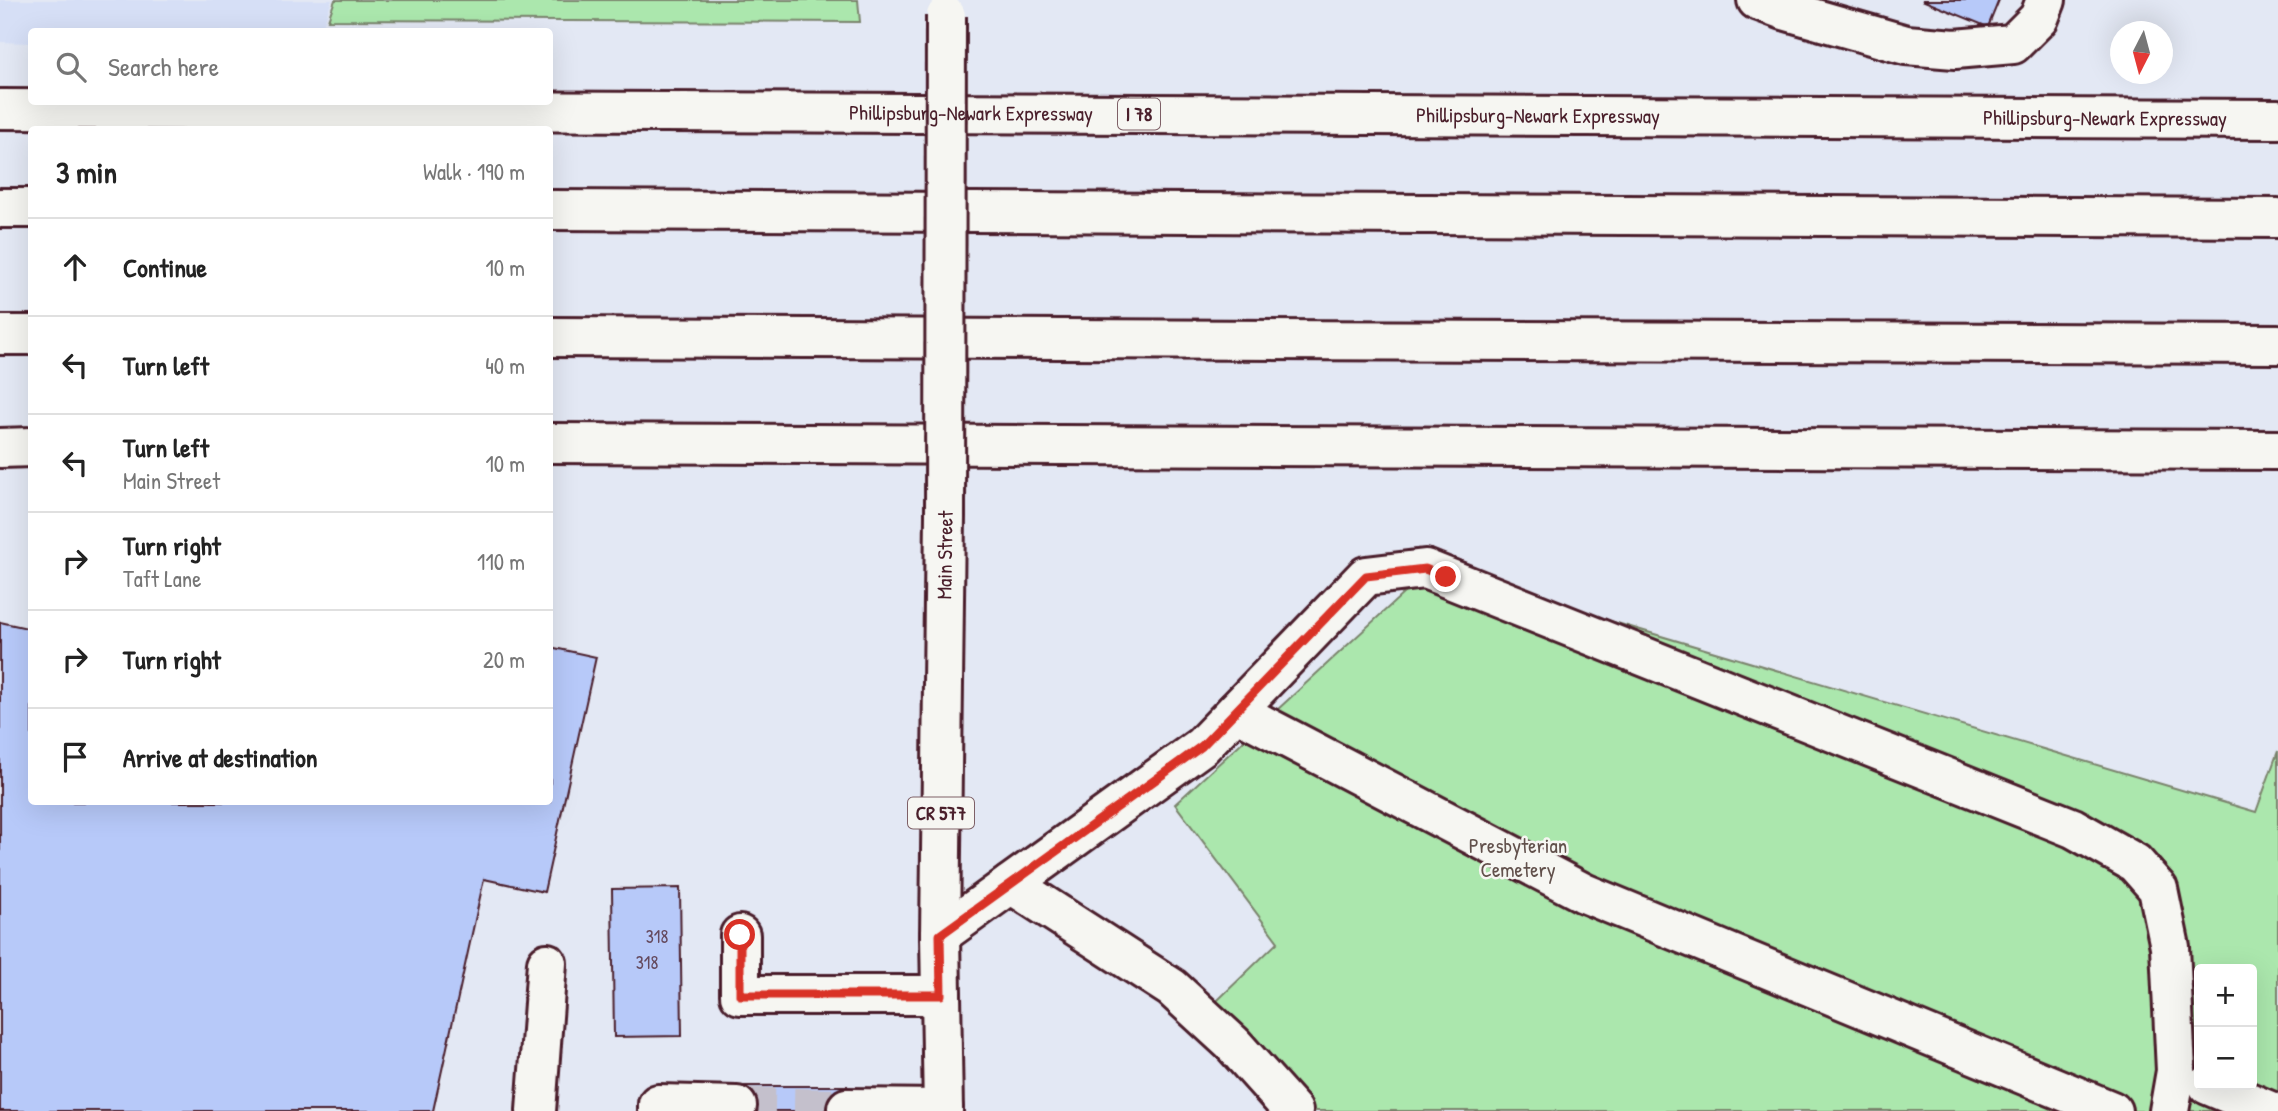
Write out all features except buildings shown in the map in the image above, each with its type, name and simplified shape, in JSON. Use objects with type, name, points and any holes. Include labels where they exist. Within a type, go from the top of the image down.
[{"type":"main road","points":[[1757,0],[1906,45],[1955,49],[2013,44],[2039,18],[2046,0]]},
{"type":"main road","name":"Main Street","points":[[943,1110],[940,935],[945,516],[945,8]]},
{"type":"main road","name":"Phillipsburg-Newark Expressway","points":[[0,108],[2278,119]]},
{"type":"main road","points":[[0,208],[28,208]]},
{"type":"main road","points":[[553,210],[2278,218]]},
{"type":"main road","points":[[0,335],[28,335]]},
{"type":"main road","points":[[553,337],[2278,344]]},
{"type":"main road","points":[[553,443],[2278,450]]},
{"type":"main road","points":[[0,448],[28,447]]},
{"type":"main road","points":[[940,935],[1202,746],[1366,576],[1425,569],[2073,828],[2135,863],[2158,889],[2194,1074]]},
{"type":"main road","points":[[1236,711],[1584,893],[2112,1111]]},
{"type":"main road","points":[[1011,884],[1171,988],[1233,1044],[1293,1111]]},
{"type":"main road","points":[[740,935],[740,995],[941,995]]},
{"type":"main road","points":[[536,1111],[547,963]]},
{"type":"main road","points":[[2169,1111],[2194,1080]]},
{"type":"main road","points":[[2221,1090],[2270,1111]]},
{"type":"main road","points":[[658,1111],[658,1104],[737,1106]]},
{"type":"main road","points":[[847,1108],[943,1110]]},
{"type":"shaded area","points":[[0,0],[332,0],[322,28],[28,28],[28,43],[0,42]]},
{"type":"green space","points":[[335,0],[858,0],[860,22],[328,20]]},
{"type":"green space","name":"Presbyterian Cemetery","points":[[1431,568],[2256,812],[2278,751],[2278,1111],[1271,1111],[1193,1024],[1278,942],[1175,804]]},
{"type":"tunnel","points":[[737,1106],[847,1108]]},
{"type":"route","points":[[740,935],[740,995],[941,995],[940,935],[1202,746],[1366,576],[1425,569],[1446,577]]}]
